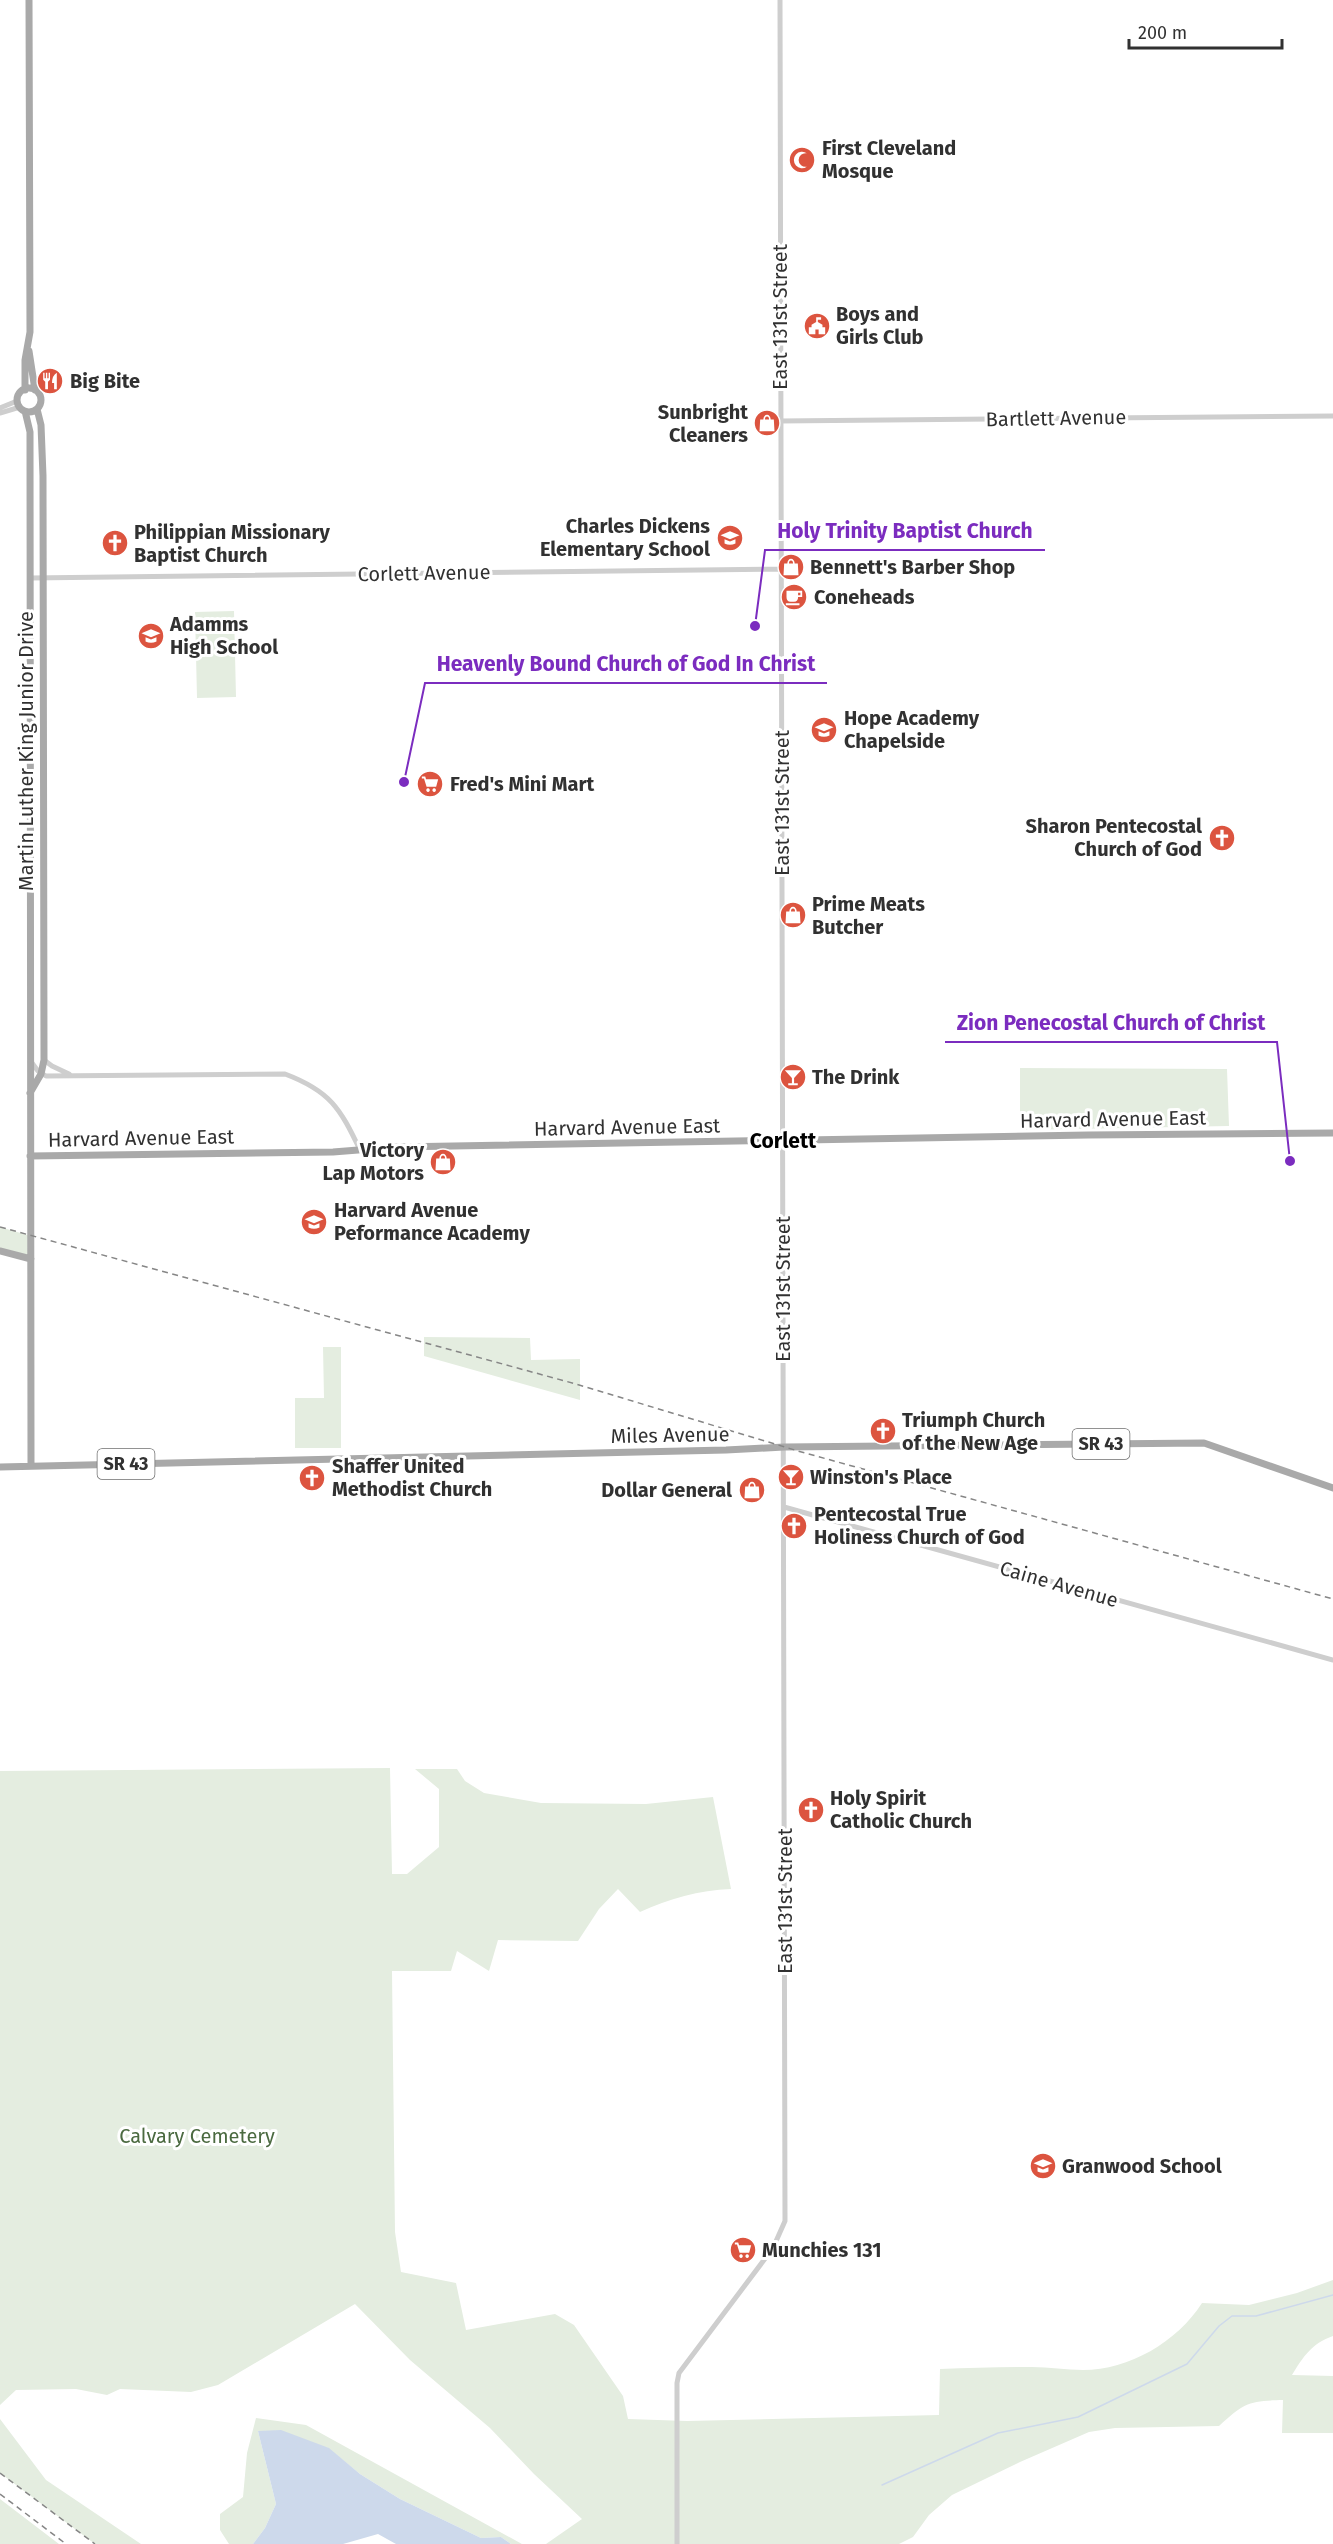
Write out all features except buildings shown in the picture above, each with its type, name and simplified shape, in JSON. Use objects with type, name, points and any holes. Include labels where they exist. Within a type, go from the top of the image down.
[{"type":"main road","points":[[29,0],[28,348],[35,390],[40,398],[38,409],[30,412],[21,406],[19,394],[25,390],[35,390]]},
{"type":"main road","points":[[25,390],[25,360],[28,348]]},
{"type":"main road","name":"Martin Luther King Junior Drive","points":[[21,406],[30,432],[31,1466]]},
{"type":"main road","name":"Martin Luther King Junior Drive","points":[[29,1095],[43,1075],[44,1060],[43,476],[41,425],[38,409]]},
{"type":"main road","name":"Harvard Avenue East","points":[[30,1156],[360,1150],[396,1147],[1077,1135],[1333,1133]]},
{"type":"main road","points":[[0,1251],[31,1259]]},
{"type":"main road","name":"Miles Avenue","points":[[0,1467],[716,1451],[784,1447],[1204,1443],[1333,1488]]},
{"type":"street","name":"East 131st Street","points":[[676,2544],[676,2383],[679,2373],[772,2248],[785,2221],[780,0]]},
{"type":"street","points":[[0,408],[21,406]]},
{"type":"street","points":[[0,413],[21,406]]},
{"type":"street","name":"Bartlett Avenue","points":[[780,422],[1333,416]]},
{"type":"street","name":"Corlett Avenue","points":[[30,578],[781,569]]},
{"type":"street","points":[[29,1059],[43,1075],[285,1074],[312,1086],[330,1100],[342,1113],[360,1150]]},
{"type":"street","points":[[44,1060],[74,1075]]},
{"type":"street","name":"Caine Avenue","points":[[784,1508],[1333,1660]]},
{"type":"green space","points":[[234,611],[236,697],[197,698],[195,612]]},
{"type":"green space","points":[[1020,1068],[1227,1069],[1229,1126],[1020,1130]]},
{"type":"green space","points":[[0,1227],[31,1236],[31,1259],[0,1250]]},
{"type":"green space","points":[[424,1337],[530,1338],[531,1360],[580,1359],[580,1400],[424,1356]]},
{"type":"green space","points":[[323,1347],[341,1347],[341,1448],[295,1448],[295,1398],[324,1398]]},
{"type":"green space","name":"Calvary Cemetery","points":[[390,1768],[392,1874],[407,1874],[439,1847],[439,1789],[415,1769],[457,1769],[465,1781],[484,1793],[541,1803],[646,1804],[713,1797],[731,1889],[684,1896],[640,1912],[618,1889],[599,1909],[578,1941],[498,1940],[489,1971],[457,1951],[451,1971],[392,1971],[395,2232],[401,2272],[456,2283],[466,2330],[555,2314],[574,2325],[623,2396],[628,2419],[687,2421],[939,2415],[940,2369],[1032,2367],[1100,2369],[1134,2359],[1150,2351],[1179,2330],[1202,2303],[1249,2305],[1297,2293],[1333,2280],[1333,2336],[1309,2351],[1292,2375],[1333,2376],[1333,2433],[1282,2433],[1283,2400],[1248,2404],[1219,2426],[1115,2428],[1089,2432],[952,2495],[929,2515],[913,2537],[899,2544],[546,2544],[582,2519],[490,2428],[410,2360],[355,2304],[218,2385],[191,2392],[120,2389],[107,2395],[76,2389],[16,2390],[0,2405],[0,1771]]},
{"type":"green space","points":[[256,2418],[306,2425],[522,2544],[511,2544],[501,2537],[481,2538],[400,2499],[360,2474],[328,2448],[258,2431],[276,2504],[265,2528],[253,2544],[229,2544],[220,2530],[220,2514],[243,2497],[247,2453]]},
{"type":"green space","points":[[0,2419],[46,2480],[141,2544],[95,2544],[0,2473]]},
{"type":"green space","points":[[0,2499],[59,2544],[0,2544]]},
{"type":"water","points":[[281,2430],[329,2448],[360,2474],[400,2499],[481,2538],[501,2537],[511,2544],[396,2544],[378,2534],[343,2544],[253,2544],[265,2528],[276,2504],[258,2431]]},
{"type":"waterway","points":[[882,2485],[998,2433],[1078,2417],[1187,2364],[1219,2326],[1232,2316],[1256,2316],[1333,2295]]},
{"type":"railway","points":[[0,1227],[576,1384],[798,1451],[1333,1599]]},
{"type":"railway","points":[[0,2473],[95,2544]]},
{"type":"railway","points":[[0,2494],[66,2544]]},
{"type":"place","name":"First Cleveland Mosque","points":[[802,160]]},
{"type":"place","name":"Boys and Girls Club","points":[[817,326]]},
{"type":"place","name":"Big Bite","points":[[50,381]]},
{"type":"place","name":"Sunbright Cleaners","points":[[767,423]]},
{"type":"place","name":"Charles Dickens Elementary School","points":[[730,538]]},
{"type":"place","name":"Philippian Missionary Baptist Church","points":[[115,543]]},
{"type":"place","name":"Bennett's Barber Shop","points":[[791,567]]},
{"type":"place","name":"Coneheads","points":[[794,597]]},
{"type":"place","name":"Holy Trinity Baptist Church","points":[[755,626]]},
{"type":"place","name":"Adamms High School","points":[[151,636]]},
{"type":"place","name":"Hope Academy Chapelside","points":[[824,730]]},
{"type":"place","name":"Heavenly Bound Church of God In Christ","points":[[404,782]]},
{"type":"place","name":"Fred's Mini Mart","points":[[430,784]]},
{"type":"place","name":"Sharon Pentecostal Church of God","points":[[1222,838]]},
{"type":"place","name":"Prime Meats Butcher","points":[[793,915]]},
{"type":"place","name":"The Drink","points":[[793,1077]]},
{"type":"place","name":"Zion Penecostal Church of Christ","points":[[1290,1161]]},
{"type":"place","name":"Victory Lap Motors","points":[[443,1162]]},
{"type":"place","name":"Harvard Avenue Peformance Academy","points":[[314,1222]]},
{"type":"place","name":"Triumph Church of the New Age","points":[[883,1431]]},
{"type":"place","name":"Winston's Place","points":[[791,1477]]},
{"type":"place","name":"Shaffer United Methodist Church","points":[[312,1478]]},
{"type":"place","name":"Dollar General","points":[[752,1490]]},
{"type":"place","name":"Pentecostal True Holiness Church of God","points":[[794,1526]]},
{"type":"place","name":"Holy Spirit Catholic Church","points":[[811,1810]]},
{"type":"place","name":"Granwood School","points":[[1043,2166]]},
{"type":"place","name":"Munchies 131","points":[[743,2250]]},
{"type":"district","name":"Corlett","points":[[783,1141]]}]
